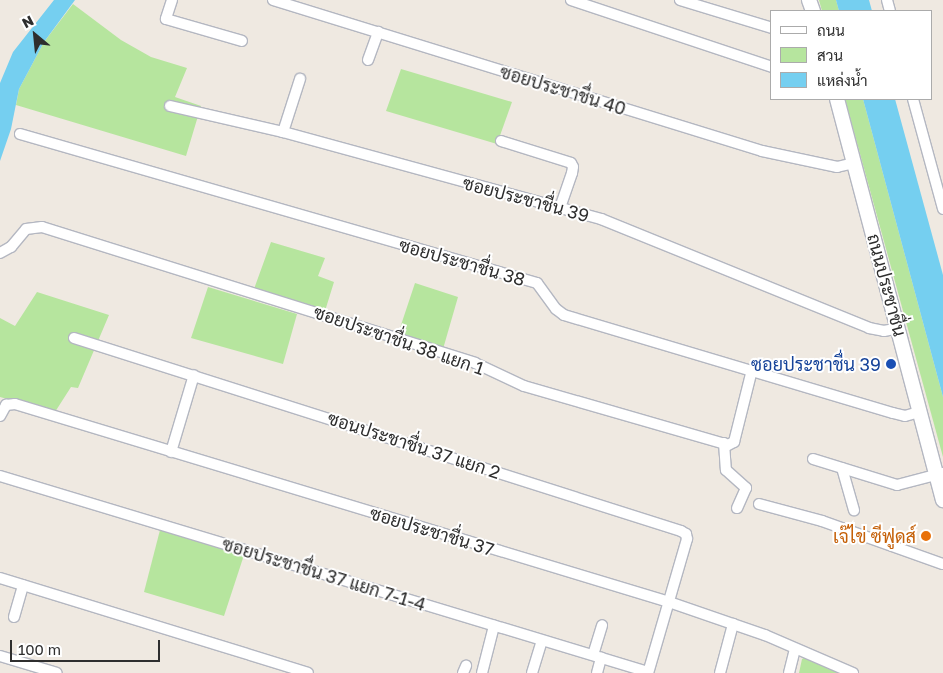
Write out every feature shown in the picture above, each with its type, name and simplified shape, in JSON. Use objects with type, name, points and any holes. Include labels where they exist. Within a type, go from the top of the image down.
[{"type":"main road","name":"ถนนประชาชื่น","points":[[837,100],[899,328],[919,412],[939,474],[943,500]]},
{"type":"street","points":[[172,0],[166,18],[242,41]]},
{"type":"street","name":"ซอยประชาชื่น 40","points":[[273,0],[762,151],[836,167],[854,163]]},
{"type":"street","points":[[571,0],[770,66]]},
{"type":"street","points":[[680,0],[770,27]]},
{"type":"street","points":[[368,60],[378,32]]},
{"type":"street","points":[[283,132],[300,79]]},
{"type":"street","points":[[913,100],[943,209]]},
{"type":"street","name":"ซอยประชาชื่น 39","points":[[170,106],[283,132],[601,219],[869,328],[884,331],[899,328]]},
{"type":"street","name":"ซอยประชาชื่น 38","points":[[20,134],[537,283],[542,286],[556,309],[564,315],[893,413],[905,416],[919,412]]},
{"type":"street","points":[[501,141],[571,163],[573,167],[572,173],[560,208]]},
{"type":"street","name":"ซอยประชาชื่น 38 แยก 1","points":[[0,253],[11,247],[26,229],[42,227],[475,363],[524,386],[724,444]]},
{"type":"street","name":"ซอนประชาชื่น 37 แยก 2","points":[[74,338],[681,531],[686,534],[687,539],[669,602]]},
{"type":"street","points":[[737,508],[746,488],[726,470],[724,444],[734,442],[752,370]]},
{"type":"street","points":[[171,452],[194,375]]},
{"type":"street","name":"ซอยประชาชื่น 37","points":[[0,416],[6,405],[15,404],[669,602],[765,635],[854,673]]},
{"type":"street","points":[[813,459],[897,485],[939,474]]},
{"type":"street","points":[[842,468],[854,510]]},
{"type":"street","name":"ซอยประชาชื่น 37 แยก 7-1-4","points":[[0,476],[648,672]]},
{"type":"street","points":[[759,504],[822,521],[943,564]]},
{"type":"street","points":[[0,578],[308,673]]},
{"type":"street","points":[[14,617],[23,585]]},
{"type":"street","points":[[648,672],[669,602]]},
{"type":"street","points":[[720,673],[733,624]]},
{"type":"street","points":[[597,673],[597,657],[602,625]]},
{"type":"street","points":[[482,673],[494,626]]},
{"type":"street","points":[[532,673],[542,640]]},
{"type":"street","points":[[789,673],[795,649]]},
{"type":"street","points":[[0,656],[57,673]]},
{"type":"green space","points":[[819,0],[836,0],[839,10],[822,10]]},
{"type":"green space","points":[[73,4],[121,40],[151,57],[187,68],[175,97],[201,106],[186,156],[16,105],[19,89],[44,42]]},
{"type":"green space","points":[[401,69],[512,102],[497,144],[386,111]]},
{"type":"green space","points":[[845,100],[863,100],[943,397],[943,457]]},
{"type":"green space","points":[[271,242],[325,258],[318,276],[334,282],[325,311],[254,289]]},
{"type":"green space","points":[[415,283],[458,297],[443,349],[398,334]]},
{"type":"green space","points":[[208,287],[297,314],[283,364],[191,338]]},
{"type":"green space","points":[[37,292],[109,315],[78,388],[71,387],[55,412],[0,397],[0,318],[15,326]]},
{"type":"green space","points":[[160,530],[244,555],[224,616],[144,592]]},
{"type":"green space","points":[[806,657],[844,673],[799,673],[802,659]]},
{"type":"water","points":[[54,0],[75,0],[44,42],[19,89],[11,129],[0,161],[0,83],[13,52]]},
{"type":"water","points":[[836,0],[869,0],[872,10],[839,10]]},
{"type":"water","points":[[863,100],[895,100],[943,275],[943,397]]},
{"type":"place","name":"ซอยประชาชื่น 39","points":[[891,364]]},
{"type":"place","name":"เจ๊ไข่ ซีฟูดส์","points":[[926,536]]}]
